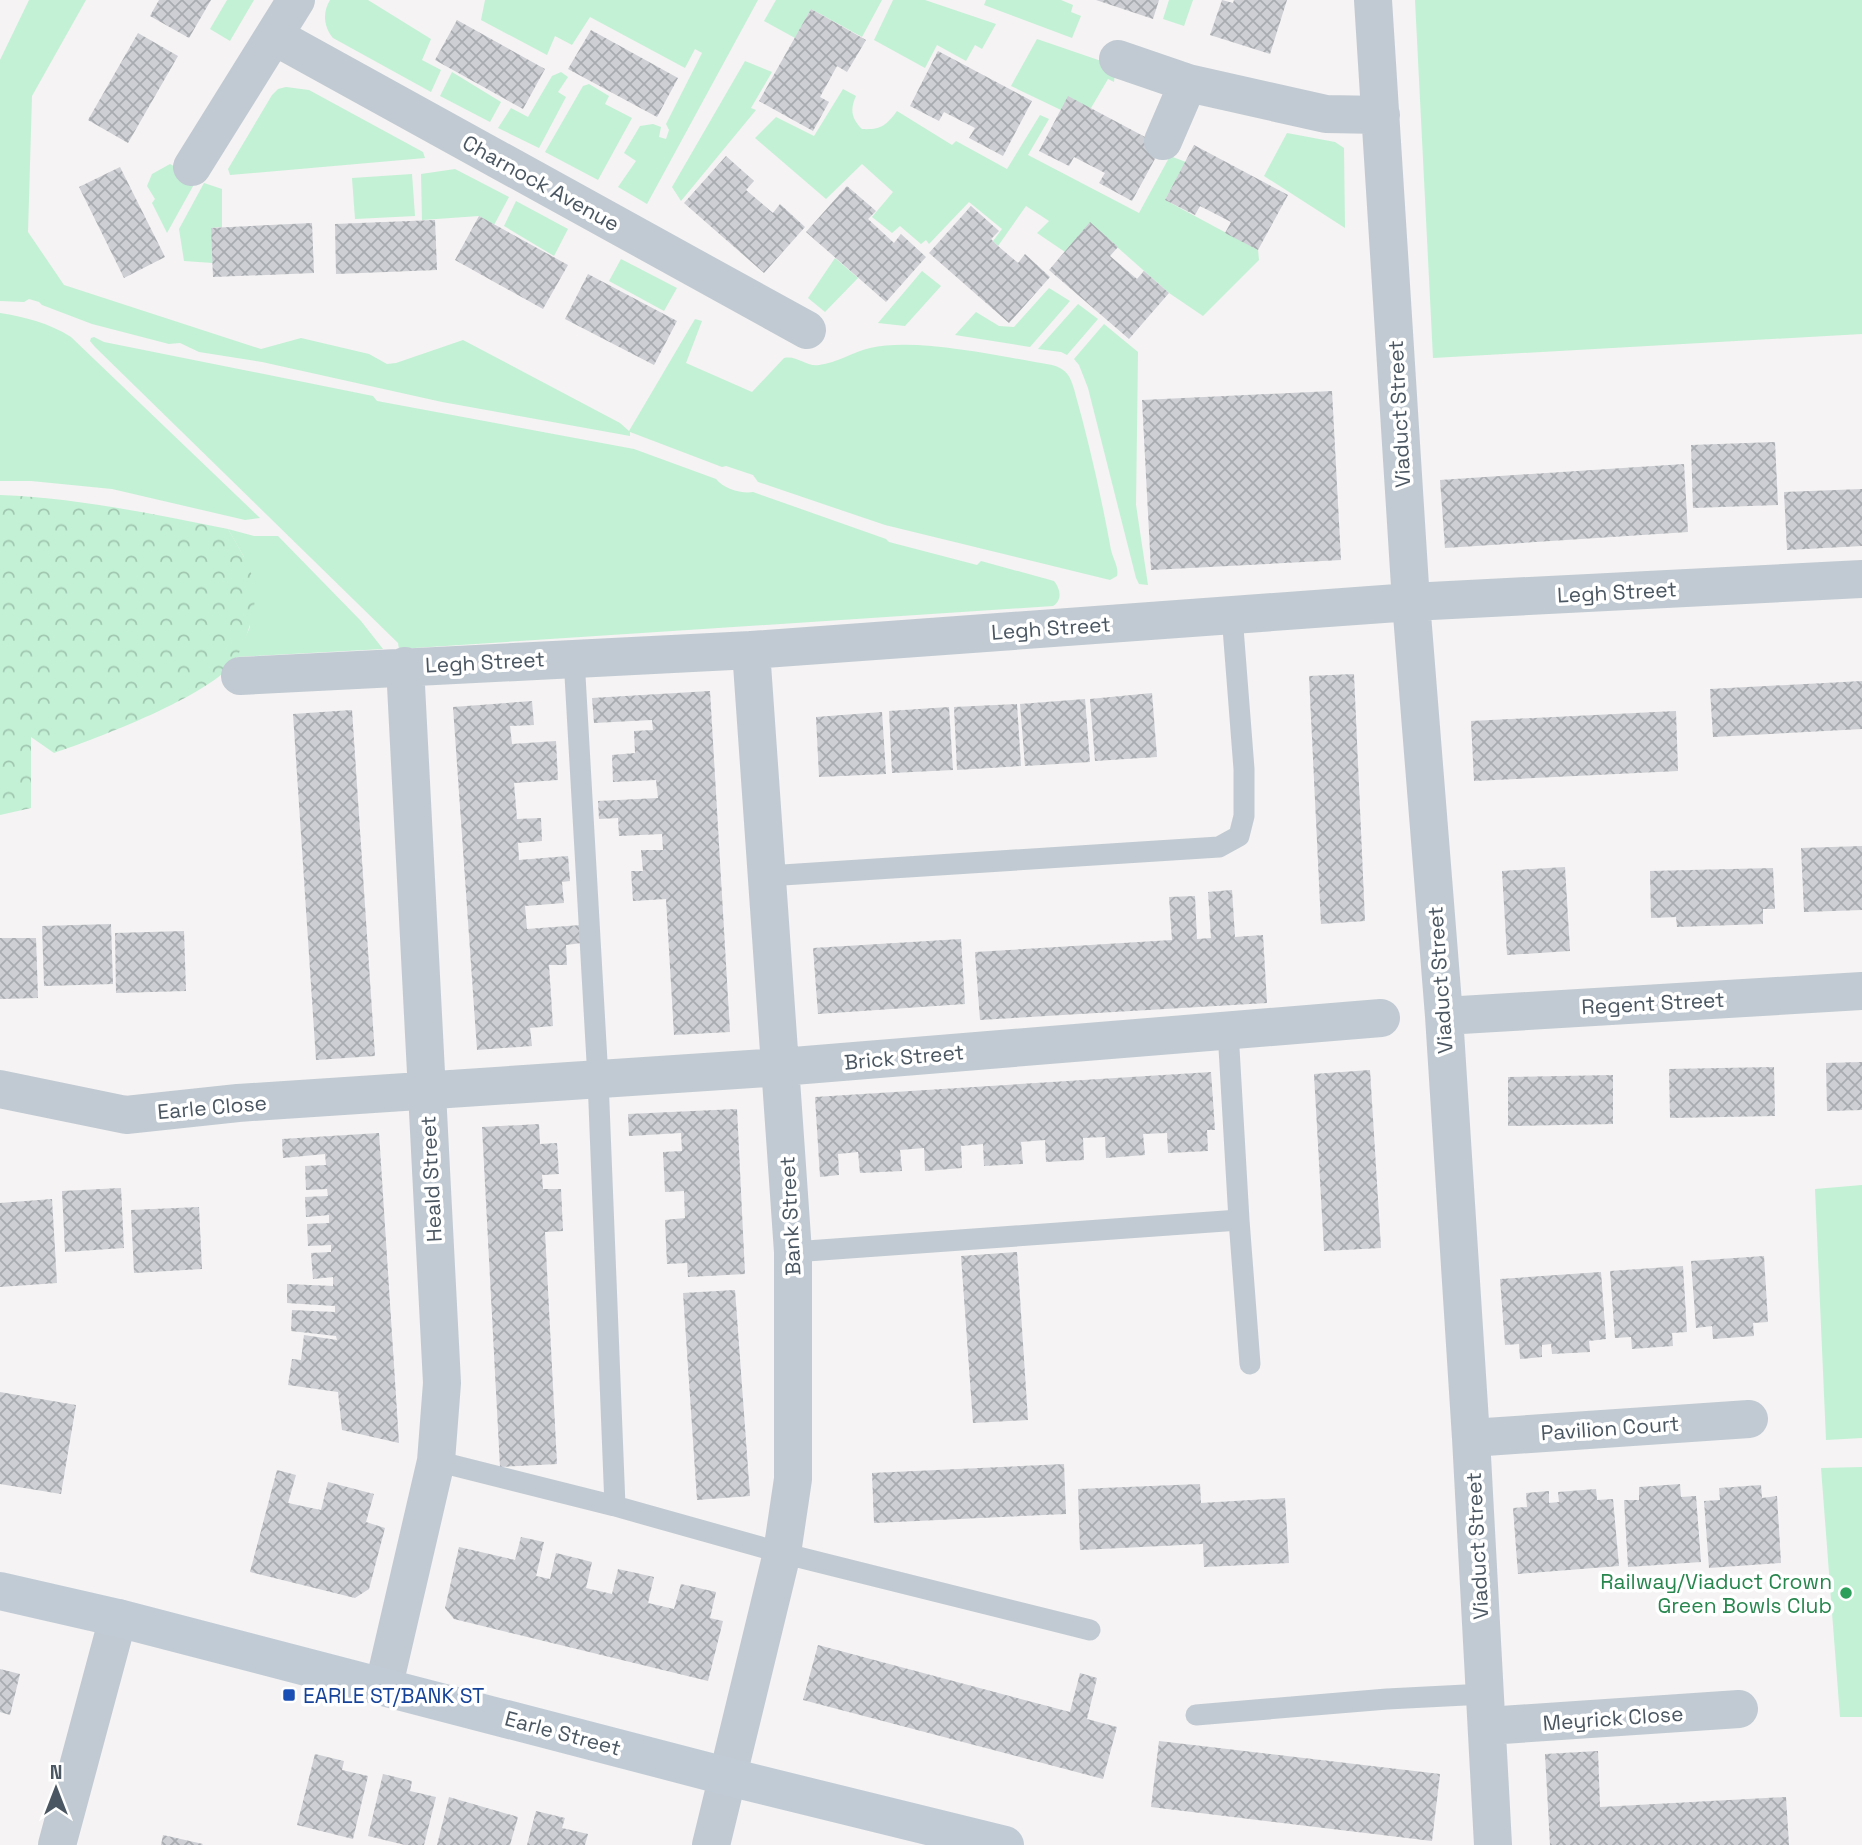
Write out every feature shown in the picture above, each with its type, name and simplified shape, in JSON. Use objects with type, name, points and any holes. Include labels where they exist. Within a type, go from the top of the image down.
[{"type":"street","points":[[192,167],[296,0]]},
{"type":"street","name":"Viaduct Street","points":[[1373,0],[1411,603],[1444,1016],[1493,1845]]},
{"type":"street","name":"Charnock Avenue","points":[[274,36],[807,330]]},
{"type":"street","points":[[1118,59],[1188,83],[1326,114],[1381,115]]},
{"type":"street","points":[[1163,141],[1188,83]]},
{"type":"street","name":"Legh Street","points":[[240,676],[751,650],[1411,603],[1862,579]]},
{"type":"street","name":"Bank Street","points":[[711,1845],[782,1553],[793,1479],[793,1252],[751,650]]},
{"type":"street","name":"Heald Street","points":[[384,1685],[436,1461],[442,1383],[405,666]]},
{"type":"street","name":"Regent Street","points":[[1444,1016],[1862,991]]},
{"type":"street","name":"Brick Street","points":[[426,1092],[781,1067],[1381,1018]]},
{"type":"street","name":"Earle Close","points":[[0,1089],[126,1115],[238,1103],[426,1092]]},
{"type":"street","name":"Pavilion Court","points":[[1471,1438],[1749,1419]]},
{"type":"street","name":"Earle Street","points":[[0,1591],[384,1685],[729,1777],[1004,1845]]},
{"type":"street","points":[[57,1845],[118,1618]]},
{"type":"street","name":"Meyrick Close","points":[[1486,1710],[1739,1709]]},
{"type":"lane","points":[[767,876],[1219,846],[1240,836],[1244,816],[1244,769],[1232,615]]},
{"type":"lane","points":[[575,658],[598,1079],[615,1506]]},
{"type":"lane","points":[[1228,1031],[1238,1220],[1250,1364]]},
{"type":"lane","points":[[793,1252],[1238,1220]]},
{"type":"lane","points":[[436,1461],[615,1506],[782,1553],[1090,1630]]},
{"type":"lane","points":[[1196,1715],[1388,1699],[1486,1710]]},
{"type":"green space","points":[[29,0],[86,0],[32,96],[28,232],[64,285],[261,349],[301,338],[369,354],[387,364],[463,340],[620,423],[629,431],[695,319],[702,321],[686,363],[752,392],[784,358],[819,365],[870,348],[889,345],[960,349],[1052,365],[1067,373],[1074,389],[1117,576],[1110,580],[885,525],[758,482],[753,475],[722,467],[630,432],[630,436],[442,402],[262,362],[199,352],[180,343],[169,344],[92,324],[29,299],[24,302],[0,301],[0,60]]},
{"type":"green space","points":[[227,0],[254,0],[230,41],[210,29]]},
{"type":"green space","points":[[330,0],[368,0],[431,39],[422,60],[441,70],[431,92],[333,38],[325,20]]},
{"type":"green space","points":[[485,0],[758,0],[647,204],[618,187],[636,161],[624,153],[640,126],[653,124],[661,127],[659,137],[666,139],[669,130],[666,124],[702,53],[695,49],[685,68],[590,17],[572,45],[555,36],[547,55],[481,20]]},
{"type":"green space","points":[[776,0],[882,0],[862,37],[811,9],[795,38],[764,21]]},
{"type":"green space","points":[[893,0],[925,0],[996,24],[982,49],[975,45],[966,61],[937,45],[925,68],[874,40]]},
{"type":"green space","points":[[986,0],[1061,0],[1073,5],[1071,12],[1081,16],[1072,38],[984,5]]},
{"type":"green space","points":[[1169,0],[1193,0],[1184,26],[1163,19]]},
{"type":"green space","points":[[1415,0],[1862,0],[1862,334],[1433,358]]},
{"type":"green space","points":[[1037,39],[1110,64],[1115,72],[1114,82],[1108,79],[1091,108],[1061,110],[1011,86]]},
{"type":"green space","points":[[745,61],[772,72],[751,108],[756,110],[681,201],[672,187]]},
{"type":"green space","points":[[452,72],[501,102],[490,122],[440,96]]},
{"type":"green space","points":[[561,72],[568,77],[558,92],[566,97],[539,148],[498,128],[511,108],[528,117],[552,76]]},
{"type":"green space","points":[[589,84],[609,96],[605,104],[632,118],[598,180],[545,152],[583,86]]},
{"type":"green space","points":[[286,87],[309,90],[423,152],[425,158],[230,175],[228,169],[272,95],[278,89]]},
{"type":"green space","points":[[843,89],[856,96],[853,113],[862,129],[882,126],[897,111],[952,145],[956,141],[1007,169],[1040,115],[1049,119],[1028,155],[1139,213],[1170,156],[1186,162],[1165,200],[1258,250],[1259,260],[1203,316],[1169,293],[1090,223],[1065,252],[1037,233],[1049,221],[1026,206],[998,246],[993,241],[1002,229],[969,202],[929,244],[926,240],[921,244],[900,226],[892,233],[872,217],[893,192],[862,164],[826,199],[755,138],[776,117],[814,136]]},
{"type":"green space","points":[[1287,133],[1335,142],[1344,148],[1345,228],[1264,176]]},
{"type":"green space","points":[[170,164],[197,179],[167,233],[152,203],[155,199],[147,186],[152,174]]},
{"type":"green space","points":[[455,169],[509,197],[494,225],[479,216],[422,220],[421,174]]},
{"type":"green space","points":[[412,174],[415,216],[355,219],[352,178]]},
{"type":"green space","points":[[204,183],[222,189],[222,227],[211,228],[213,263],[184,261],[179,229]]},
{"type":"green space","points":[[516,201],[568,229],[554,256],[504,226]]},
{"type":"green space","points":[[835,258],[858,278],[825,312],[808,298]]},
{"type":"green space","points":[[621,259],[677,288],[664,311],[609,281]]},
{"type":"green space","points":[[922,271],[941,286],[905,326],[878,323]]},
{"type":"green space","points":[[1049,288],[1070,301],[1030,347],[955,335],[976,312],[999,326],[1014,327]]},
{"type":"green space","points":[[1078,304],[1098,319],[1067,355],[1038,349]]},
{"type":"green space","points":[[0,313],[37,321],[71,337],[260,518],[245,520],[112,489],[31,481],[0,481]]},
{"type":"green space","points":[[1104,324],[1138,352],[1136,505],[1148,585],[1139,584],[1136,578],[1088,388],[1074,359]]},
{"type":"green space","points":[[94,337],[104,342],[373,396],[377,401],[634,449],[716,479],[733,490],[753,492],[889,542],[977,565],[981,561],[1054,581],[1059,597],[1053,606],[399,649],[398,643],[95,347],[90,341]]},
{"type":"green space","points":[[0,495],[86,503],[228,529],[251,572],[255,596],[247,635],[235,660],[223,673],[203,687],[152,714],[54,753],[31,737],[31,808],[0,815]]},
{"type":"green space","points":[[228,529],[254,536],[278,536],[361,621],[383,649],[236,657],[250,627],[244,557]]},
{"type":"green space","points":[[1862,1185],[1862,1438],[1826,1440],[1815,1189]]},
{"type":"green space","name":"Railway/Viaduct Crown Green Bowls Club","points":[[1862,1467],[1862,1717],[1840,1717],[1821,1468]]},
{"type":"building","points":[[159,0],[211,0],[189,38],[150,16]]},
{"type":"building","points":[[1096,0],[1159,0],[1153,19]]},
{"type":"building","points":[[1222,0],[1233,3],[1234,0],[1287,0],[1270,54],[1210,35]]},
{"type":"building","points":[[811,9],[866,40],[847,72],[837,66],[820,97],[829,102],[813,131],[759,101]]},
{"type":"building","points":[[457,20],[545,69],[523,109],[435,60]]},
{"type":"building","points":[[591,30],[678,78],[657,117],[568,69]]},
{"type":"building","points":[[138,33],[178,56],[128,143],[88,120]]},
{"type":"building","points":[[938,51],[1032,101],[1003,156],[969,138],[975,128],[944,112],[939,121],[910,106]]},
{"type":"building","points":[[1068,96],[1162,146],[1132,201],[1099,183],[1105,173],[1074,157],[1069,166],[1039,151]]},
{"type":"building","points":[[1194,145],[1288,195],[1258,250],[1225,233],[1231,222],[1200,206],[1195,215],[1165,200]]},
{"type":"building","points":[[726,156],[754,181],[746,190],[773,213],[780,204],[805,227],[764,273],[684,203]]},
{"type":"building","points":[[120,167],[165,257],[124,278],[79,187]]},
{"type":"building","points":[[847,186],[876,211],[868,219],[894,243],[901,234],[926,257],[886,302],[806,232]]},
{"type":"building","points":[[971,206],[999,231],[991,239],[998,246],[1018,263],[1025,254],[1050,277],[1009,323],[929,253]]},
{"type":"building","points":[[479,216],[568,265],[543,309],[455,260]]},
{"type":"building","points":[[435,220],[437,270],[336,274],[335,224]]},
{"type":"building","points":[[1090,222],[1118,247],[1110,256],[1137,279],[1144,271],[1169,293],[1129,339],[1049,270]]},
{"type":"building","points":[[312,223],[314,273],[213,277],[211,228]]},
{"type":"building","points":[[588,274],[677,321],[654,365],[565,319]]},
{"type":"building","points":[[1332,391],[1341,560],[1151,570],[1142,400]]},
{"type":"building","points":[[1775,442],[1778,505],[1693,508],[1691,445]]},
{"type":"building","points":[[1684,464],[1688,532],[1445,548],[1440,480]]},
{"type":"building","points":[[1862,489],[1862,546],[1787,550],[1784,492]]},
{"type":"building","points":[[1354,674],[1365,921],[1321,924],[1309,676]]},
{"type":"building","points":[[1862,681],[1862,729],[1713,737],[1710,689]]},
{"type":"building","points":[[710,691],[730,1032],[674,1035],[666,899],[633,901],[631,871],[643,871],[641,850],[663,850],[662,834],[619,836],[618,818],[599,819],[598,801],[658,798],[656,780],[613,782],[612,755],[635,753],[634,731],[653,730],[652,720],[594,723],[592,698]]},
{"type":"building","points":[[1152,693],[1157,757],[1095,761],[1090,699]]},
{"type":"building","points":[[1085,699],[1090,762],[1025,766],[1020,704]]},
{"type":"building","points":[[532,701],[534,725],[510,726],[512,744],[556,741],[558,780],[514,783],[517,819],[541,818],[542,841],[518,843],[519,860],[568,856],[570,881],[562,882],[564,903],[525,906],[527,929],[581,925],[582,943],[566,945],[567,965],[549,965],[553,1026],[530,1028],[532,1046],[477,1050],[453,707]]},
{"type":"building","points":[[1017,704],[1021,766],[957,770],[954,707]]},
{"type":"building","points":[[949,707],[953,770],[892,773],[889,711]]},
{"type":"building","points":[[352,710],[375,1056],[316,1060],[293,714]]},
{"type":"building","points":[[1676,711],[1678,771],[1474,781],[1471,721]]},
{"type":"building","points":[[882,712],[886,774],[819,777],[816,717]]},
{"type":"building","points":[[1862,846],[1862,910],[1804,912],[1801,848]]},
{"type":"building","points":[[1565,867],[1570,951],[1507,955],[1502,871]]},
{"type":"building","points":[[1773,868],[1775,909],[1763,909],[1763,924],[1677,927],[1676,917],[1651,918],[1650,871]]},
{"type":"building","points":[[1232,890],[1235,937],[1263,935],[1267,1003],[980,1020],[975,952],[1172,940],[1169,897],[1195,896],[1197,939],[1211,938],[1208,892]]},
{"type":"building","points":[[111,924],[113,984],[44,986],[42,926]]},
{"type":"building","points":[[184,931],[186,991],[116,993],[115,933]]},
{"type":"building","points":[[0,938],[36,938],[38,998],[0,999]]},
{"type":"building","points":[[961,939],[965,1004],[818,1014],[813,948]]},
{"type":"building","points":[[1862,1062],[1862,1110],[1827,1111],[1826,1063]]},
{"type":"building","points":[[1774,1067],[1775,1116],[1670,1118],[1669,1069]]},
{"type":"building","points":[[1370,1070],[1381,1248],[1324,1251],[1314,1074]]},
{"type":"building","points":[[1211,1072],[1215,1130],[1207,1130],[1208,1151],[1168,1153],[1167,1133],[1143,1134],[1145,1155],[1106,1158],[1105,1137],[1083,1138],[1084,1160],[1046,1162],[1045,1140],[1021,1142],[1023,1164],[984,1166],[983,1144],[961,1146],[962,1168],[925,1171],[924,1148],[900,1150],[902,1171],[860,1173],[858,1152],[838,1154],[839,1175],[820,1177],[815,1097]]},
{"type":"building","points":[[1613,1075],[1613,1124],[1508,1126],[1508,1077]]},
{"type":"building","points":[[737,1109],[745,1274],[688,1277],[687,1263],[667,1264],[665,1220],[685,1218],[684,1191],[665,1192],[663,1152],[682,1151],[681,1133],[629,1136],[628,1114]]},
{"type":"building","points":[[539,1124],[540,1144],[557,1143],[559,1174],[542,1175],[543,1189],[561,1189],[563,1231],[545,1232],[557,1464],[500,1467],[482,1127]]},
{"type":"building","points":[[379,1133],[399,1443],[342,1430],[338,1392],[288,1385],[292,1359],[301,1360],[304,1335],[337,1340],[336,1336],[291,1331],[292,1310],[335,1312],[335,1306],[287,1303],[287,1284],[333,1286],[333,1277],[313,1279],[311,1253],[331,1252],[331,1245],[308,1246],[307,1224],[329,1223],[329,1215],[306,1217],[305,1197],[328,1196],[327,1189],[306,1190],[305,1166],[326,1165],[325,1154],[283,1158],[282,1139]]},
{"type":"building","points":[[121,1188],[124,1248],[65,1252],[62,1191]]},
{"type":"building","points":[[52,1199],[57,1283],[0,1287],[0,1203]]},
{"type":"building","points":[[199,1207],[202,1269],[134,1273],[131,1210]]},
{"type":"building","points":[[1017,1252],[1028,1420],[973,1423],[961,1256]]},
{"type":"building","points":[[1764,1256],[1768,1322],[1753,1323],[1754,1336],[1713,1339],[1712,1326],[1696,1328],[1691,1261]]},
{"type":"building","points":[[1683,1266],[1687,1332],[1672,1333],[1673,1346],[1632,1349],[1631,1337],[1615,1338],[1610,1271]]},
{"type":"building","points":[[1601,1272],[1606,1339],[1589,1341],[1590,1352],[1552,1354],[1551,1344],[1542,1345],[1542,1357],[1520,1359],[1519,1344],[1505,1345],[1500,1279]]},
{"type":"building","points":[[735,1290],[750,1496],[697,1500],[683,1293]]},
{"type":"building","points":[[0,1392],[76,1405],[61,1494],[0,1484]]},
{"type":"building","points":[[1064,1464],[1066,1514],[874,1523],[872,1473]]},
{"type":"building","points":[[277,1470],[296,1475],[288,1503],[321,1510],[328,1482],[374,1494],[366,1522],[385,1528],[369,1589],[355,1598],[250,1572]]},
{"type":"building","points":[[1200,1484],[1201,1503],[1285,1498],[1289,1563],[1204,1567],[1203,1544],[1080,1550],[1078,1489]]},
{"type":"building","points":[[1680,1484],[1681,1497],[1696,1496],[1701,1562],[1628,1567],[1624,1500],[1639,1500],[1639,1487]]},
{"type":"building","points":[[1761,1485],[1762,1498],[1777,1496],[1781,1563],[1709,1568],[1704,1501],[1720,1500],[1719,1488]]},
{"type":"building","points":[[1596,1489],[1597,1500],[1613,1499],[1619,1566],[1518,1574],[1513,1508],[1527,1507],[1526,1493],[1549,1491],[1549,1503],[1559,1502],[1558,1492]]},
{"type":"building","points":[[521,1537],[544,1542],[536,1576],[550,1579],[556,1553],[592,1562],[586,1588],[612,1594],[618,1569],[654,1577],[648,1603],[674,1609],[681,1584],[716,1592],[710,1618],[723,1621],[708,1681],[454,1619],[445,1608],[459,1547],[515,1560]]},
{"type":"building","points":[[818,1645],[1070,1712],[1080,1673],[1097,1678],[1087,1719],[1117,1727],[1103,1779],[803,1700]]},
{"type":"building","points":[[0,1669],[20,1674],[10,1715],[0,1712]]},
{"type":"building","points":[[1159,1741],[1440,1774],[1432,1841],[1151,1807]]},
{"type":"building","points":[[1598,1751],[1600,1807],[1786,1797],[1789,1845],[1550,1845],[1545,1754]]},
{"type":"building","points":[[315,1754],[344,1761],[342,1770],[368,1776],[353,1839],[297,1825]]},
{"type":"building","points":[[383,1774],[412,1781],[410,1791],[436,1797],[424,1845],[405,1845],[368,1836]]},
{"type":"building","points":[[449,1797],[518,1817],[510,1845],[437,1845]]},
{"type":"building","points":[[536,1811],[565,1818],[562,1828],[588,1834],[585,1845],[527,1845]]},
{"type":"building","points":[[163,1835],[203,1844],[161,1845]]},
{"type":"place","name":"Railway/Viaduct Crown Green Bowls Club","points":[[1846,1593]]},
{"type":"place","name":"EARLE ST/BANK ST","points":[[289,1695]]}]
